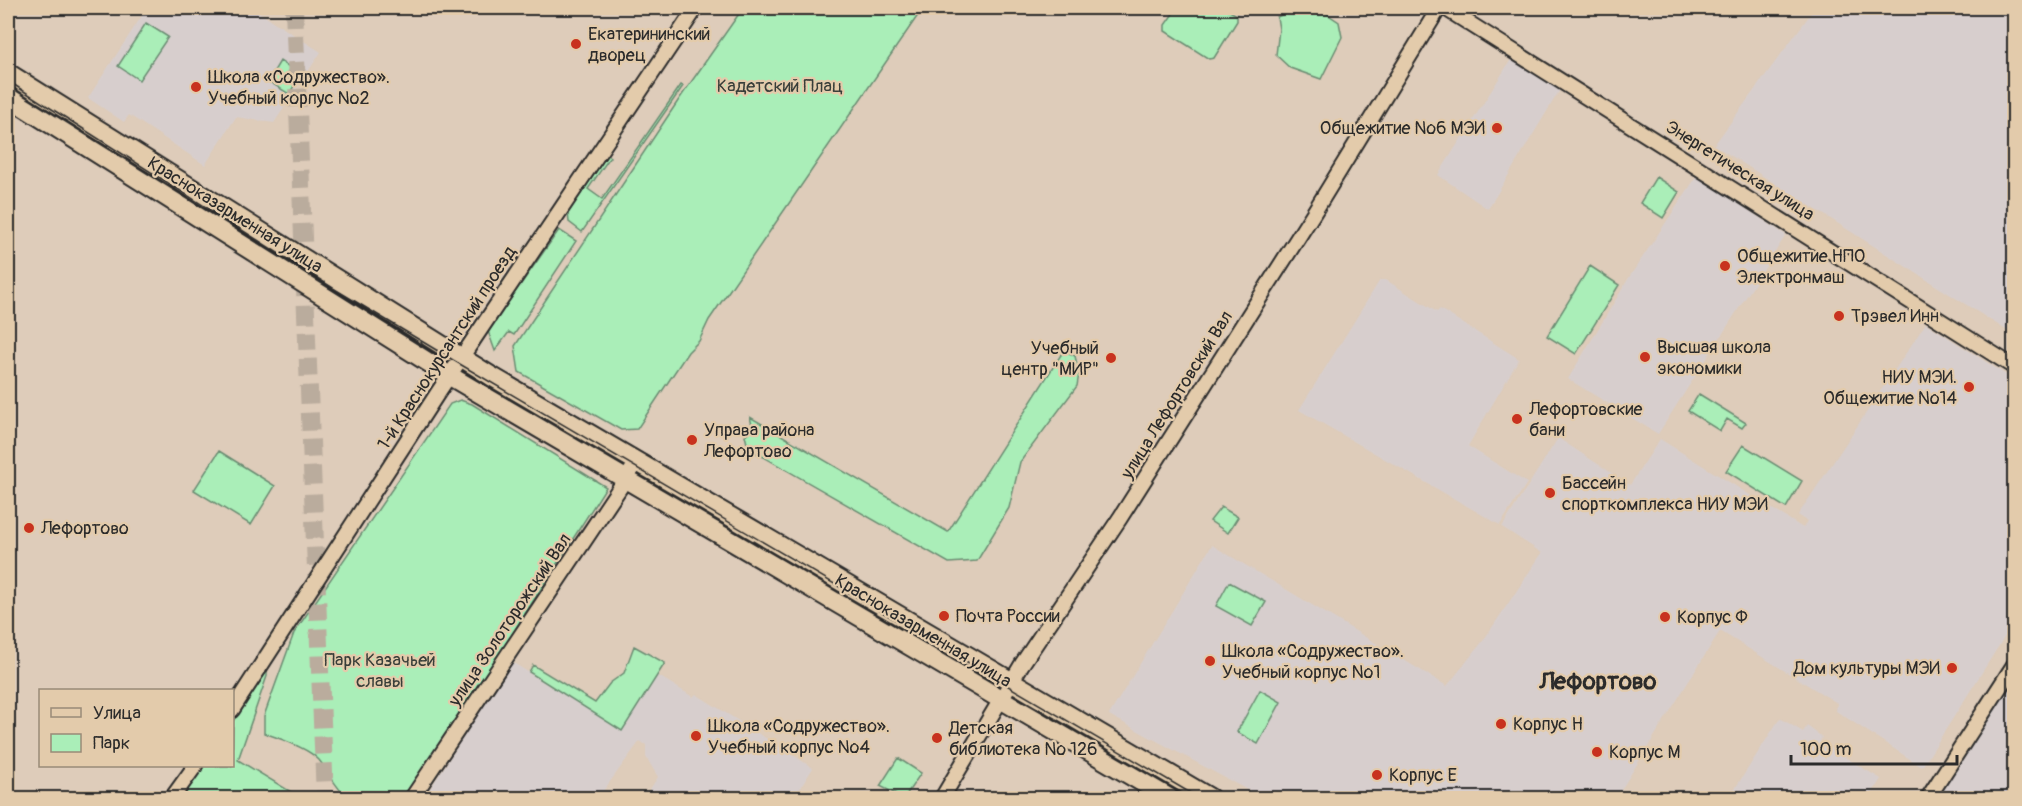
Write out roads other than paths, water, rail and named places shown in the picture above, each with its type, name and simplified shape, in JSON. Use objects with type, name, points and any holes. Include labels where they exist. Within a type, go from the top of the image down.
[{"type":"main road","name":"Красноказарменная улица","points":[[8,73],[462,357],[1011,683],[1210,798]]},
{"type":"main road","name":"Красноказарменная улица","points":[[8,97],[450,376],[1169,798]]},
{"type":"street","name":"1-й Краснокурсантский проезд","points":[[234,707],[462,357],[696,8]]},
{"type":"street","name":"улица Лефортовский Вал","points":[[942,798],[1011,683],[1144,481],[1439,8]]},
{"type":"street","name":"Энергетическая улица","points":[[1445,8],[2014,367]]},
{"type":"street","name":"улица Золоторожский Вал","points":[[412,798],[637,462]]},
{"type":"street","points":[[1928,798],[2014,665]]},
{"type":"street","points":[[172,798],[194,767]]},
{"type":"tunnel","points":[[294,8],[325,798]]},
{"type":"tram line","points":[[8,81],[333,288],[1199,798]]},
{"type":"place","name":"Екатерининский дворец","points":[[576,44]]},
{"type":"place","name":"Школа «Содружество». Учебный корпус №2","points":[[196,87]]},
{"type":"place","name":"Общежитие №6 МЭИ","points":[[1497,128]]},
{"type":"place","name":"Общежитие НПО Электронмаш","points":[[1725,266]]},
{"type":"place","name":"Трэвел Инн","points":[[1839,316]]},
{"type":"place","name":"Высшая школа экономики","points":[[1645,357]]},
{"type":"place","name":"Учебный центр \"МИР\"","points":[[1111,358]]},
{"type":"place","name":"НИУ МЭИ. Общежитие №14","points":[[1969,387]]},
{"type":"place","name":"Лефортовские бани","points":[[1517,419]]},
{"type":"place","name":"Управа района Лефортово","points":[[692,440]]},
{"type":"place","name":"Бассейн спорткомплекса НИУ МЭИ","points":[[1550,493]]},
{"type":"place","name":"Лефортово","points":[[29,528]]},
{"type":"place","name":"Почта России","points":[[944,616]]},
{"type":"place","name":"Корпус Ф","points":[[1665,617]]},
{"type":"place","name":"Школа «Содружество». Учебный корпус №1","points":[[1210,661]]},
{"type":"place","name":"Дом культуры МЭИ","points":[[1952,668]]},
{"type":"place","name":"Корпус Н","points":[[1501,724]]},
{"type":"place","name":"Школа «Содружество». Учебный корпус №4","points":[[696,736]]},
{"type":"place","name":"Детская библиотека № 126","points":[[937,738]]},
{"type":"place","name":"Корпус М","points":[[1597,752]]},
{"type":"place","name":"Корпус Е","points":[[1377,775]]},
{"type":"district","name":"Лефортово","points":[[1598,681]]},
{"type":"park label","name":"Кадетский Плац","points":[[780,86]]},
{"type":"park label","name":"Парк Казачьей славы","points":[[380,670]]}]
